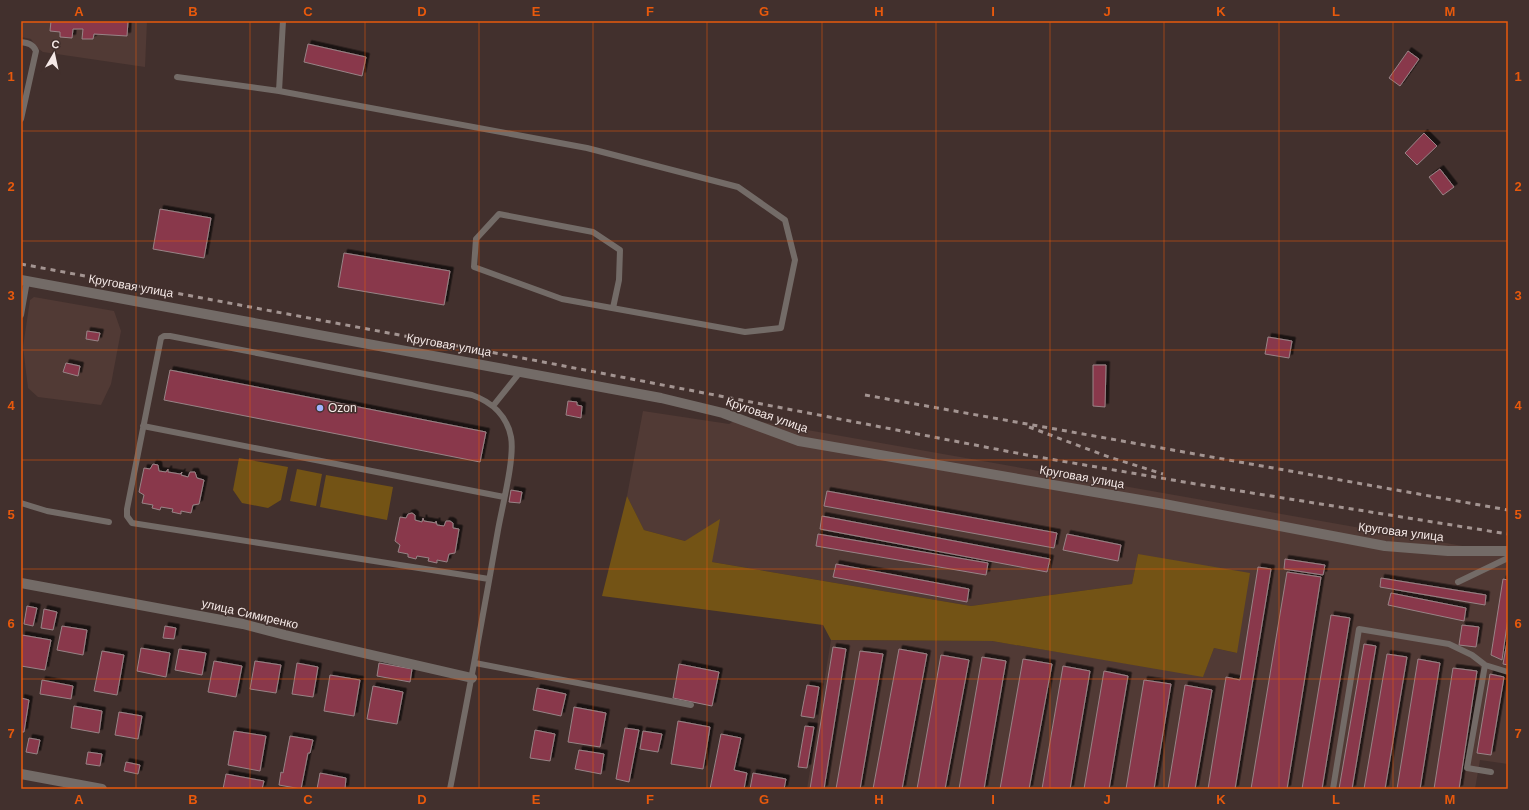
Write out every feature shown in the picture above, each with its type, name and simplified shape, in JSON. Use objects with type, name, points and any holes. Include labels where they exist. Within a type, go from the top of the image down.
[{"type":"street","name":"Круговая улица","points":[[24,280],[661,398],[724,412],[799,442],[1164,504],[1385,546],[1448,551],[1508,551]]},
{"type":"street","name":"улица Симиренко","points":[[21,583],[243,624],[472,678]]},
{"type":"street","points":[[21,774],[102,789]]},
{"type":"lane","points":[[279,92],[283,21]]},
{"type":"lane","points":[[21,42],[28,43],[34,47],[36,51],[21,119]]},
{"type":"lane","points":[[177,77],[279,92],[587,148],[738,187],[785,220],[795,260],[781,328],[745,332],[562,299],[474,267],[476,239],[499,214],[593,232],[620,250],[619,280],[613,308]]},
{"type":"lane","points":[[21,312],[24,280]]},
{"type":"lane","points":[[450,789],[475,663],[490,579],[511,457],[511,438],[505,420],[493,406],[472,395],[164,336],[159,341],[127,509],[127,516],[132,523],[490,579]]},
{"type":"lane","points":[[493,406],[521,372]]},
{"type":"lane","points":[[143,426],[504,497]]},
{"type":"lane","points":[[21,503],[47,511],[109,522]]},
{"type":"lane","points":[[1458,582],[1508,558]]},
{"type":"lane","points":[[1332,789],[1359,629],[1448,644],[1472,655],[1485,665],[1508,672]]},
{"type":"lane","points":[[475,663],[691,704]]},
{"type":"lane","points":[[1485,665],[1467,768],[1491,772]]},
{"type":"shaded area","points":[[21,21],[147,21],[145,67],[43,52],[36,47],[31,39],[21,37]]},
{"type":"shaded area","points":[[34,297],[114,311],[121,331],[111,384],[101,405],[38,397],[28,388],[23,347],[30,300]]},
{"type":"shaded area","points":[[643,411],[729,424],[739,418],[1508,554],[1508,764],[1480,760],[1475,789],[807,789],[831,640],[992,641],[1203,676],[1214,648],[1237,653],[1138,554],[1132,584],[971,606],[712,562],[685,541],[644,530],[627,496]]},
{"type":"shaded area","points":[[239,458],[288,467],[281,500],[268,508],[242,503],[233,490]]},
{"type":"shaded area","points":[[297,469],[322,474],[316,506],[290,501]]},
{"type":"shaded area","points":[[326,475],[393,487],[387,520],[320,507]]},
{"type":"shaded area","points":[[627,496],[644,530],[685,541],[720,519],[712,562],[971,606],[1132,584],[1138,554],[1250,573],[1237,653],[1214,648],[1203,677],[992,641],[831,640],[823,625],[602,596]]},
{"type":"building","points":[[51,21],[128,21],[127,36],[94,34],[93,39],[82,39],[83,29],[73,29],[72,38],[60,37],[60,32],[50,31]]},
{"type":"building","points":[[308,44],[366,57],[362,76],[304,62]]},
{"type":"building","points":[[1408,51],[1419,59],[1400,86],[1389,78]]},
{"type":"building","points":[[1424,133],[1437,146],[1417,165],[1405,153]]},
{"type":"building","points":[[1440,169],[1454,187],[1443,195],[1429,177]]},
{"type":"building","points":[[160,209],[211,218],[204,258],[153,249]]},
{"type":"building","points":[[344,253],[450,271],[444,305],[338,287]]},
{"type":"building","points":[[87,331],[100,333],[98,341],[86,339]]},
{"type":"building","points":[[1268,337],[1292,341],[1289,358],[1265,354]]},
{"type":"building","points":[[66,363],[80,366],[78,376],[63,372]]},
{"type":"building","points":[[1093,365],[1106,365],[1105,407],[1093,406]]},
{"type":"building","points":[[170,370],[486,432],[480,462],[164,400]]},
{"type":"building","points":[[568,401],[577,402],[577,405],[582,406],[581,418],[566,415]]},
{"type":"building","points":[[153,464],[158,465],[159,471],[166,472],[168,469],[168,472],[180,474],[182,472],[181,475],[188,477],[190,472],[195,472],[197,478],[204,480],[199,504],[193,505],[191,513],[181,511],[181,514],[172,512],[173,509],[161,507],[160,510],[152,508],[153,505],[142,503],[144,495],[139,492],[144,468],[150,469]]},
{"type":"building","points":[[511,490],[522,492],[520,503],[509,502]]},
{"type":"building","points":[[827,491],[1057,533],[1054,548],[824,506]]},
{"type":"building","points":[[412,513],[415,515],[415,520],[422,522],[423,518],[424,521],[436,523],[436,521],[437,525],[444,526],[446,521],[450,521],[453,523],[453,528],[459,529],[455,553],[449,554],[447,562],[437,560],[437,563],[428,561],[429,558],[417,556],[416,559],[408,557],[408,554],[398,552],[400,545],[395,541],[400,517],[406,518],[408,514]]},
{"type":"building","points":[[822,516],[1050,559],[1047,572],[820,529]]},
{"type":"building","points":[[818,534],[988,563],[986,575],[816,546]]},
{"type":"building","points":[[1067,534],[1121,545],[1118,561],[1063,550]]},
{"type":"building","points":[[1285,559],[1325,565],[1323,575],[1284,569]]},
{"type":"building","points":[[836,564],[969,589],[967,602],[833,577]]},
{"type":"building","points":[[1258,567],[1271,569],[1235,789],[1208,789],[1226,677],[1240,680]]},
{"type":"building","points":[[1287,572],[1321,577],[1287,789],[1251,789]]},
{"type":"building","points":[[1381,578],[1486,595],[1485,605],[1380,587]]},
{"type":"building","points":[[1503,579],[1508,580],[1508,618],[1502,660],[1491,655]]},
{"type":"building","points":[[1391,593],[1466,608],[1464,621],[1388,605]]},
{"type":"building","points":[[27,606],[37,608],[33,626],[24,624]]},
{"type":"building","points":[[44,609],[57,612],[53,630],[41,628]]},
{"type":"building","points":[[1331,615],[1350,618],[1322,789],[1302,789]]},
{"type":"building","points":[[1462,625],[1479,627],[1476,647],[1459,645]]},
{"type":"building","points":[[62,626],[87,630],[83,655],[57,650]]},
{"type":"building","points":[[165,626],[176,628],[174,639],[163,638]]},
{"type":"building","points":[[22,635],[51,640],[45,670],[21,666]]},
{"type":"building","points":[[1508,637],[1508,665],[1503,664]]},
{"type":"building","points":[[1364,644],[1376,646],[1352,789],[1339,789]]},
{"type":"building","points":[[833,647],[846,649],[824,789],[810,789]]},
{"type":"building","points":[[141,648],[170,653],[166,677],[137,671]]},
{"type":"building","points":[[179,649],[206,653],[202,675],[175,670]]},
{"type":"building","points":[[899,649],[927,654],[902,789],[873,789]]},
{"type":"building","points":[[102,651],[124,655],[117,695],[94,691]]},
{"type":"building","points":[[860,651],[883,654],[860,789],[836,789]]},
{"type":"building","points":[[1387,654],[1407,657],[1385,789],[1364,789]]},
{"type":"building","points":[[941,655],[969,660],[945,789],[917,789]]},
{"type":"building","points":[[982,657],[1006,661],[984,789],[959,789]]},
{"type":"building","points":[[1023,659],[1052,664],[1029,789],[1000,789]]},
{"type":"building","points":[[1418,659],[1440,663],[1420,789],[1397,789]]},
{"type":"building","points":[[214,661],[242,666],[236,697],[208,692]]},
{"type":"building","points":[[255,661],[281,665],[276,693],[250,689]]},
{"type":"building","points":[[297,663],[318,667],[313,697],[292,694]]},
{"type":"building","points":[[379,663],[412,669],[410,682],[377,676]]},
{"type":"building","points":[[679,664],[719,672],[712,706],[673,698]]},
{"type":"building","points":[[1063,666],[1090,671],[1070,789],[1042,789]]},
{"type":"building","points":[[1453,668],[1477,671],[1459,789],[1434,789]]},
{"type":"building","points":[[1104,671],[1128,676],[1109,789],[1084,789]]},
{"type":"building","points":[[1490,674],[1504,677],[1491,755],[1477,753]]},
{"type":"building","points":[[330,675],[360,680],[354,716],[324,711]]},
{"type":"building","points":[[42,680],[73,686],[71,699],[40,694]]},
{"type":"building","points":[[1144,680],[1171,684],[1154,789],[1126,789]]},
{"type":"building","points":[[807,685],[819,687],[814,718],[801,716]]},
{"type":"building","points":[[1185,685],[1212,690],[1195,789],[1168,789]]},
{"type":"building","points":[[373,686],[403,692],[397,724],[367,719]]},
{"type":"building","points":[[537,688],[566,694],[561,716],[533,710]]},
{"type":"building","points":[[21,698],[29,700],[24,732],[21,732]]},
{"type":"building","points":[[74,706],[102,711],[99,733],[71,728]]},
{"type":"building","points":[[574,707],[606,713],[600,747],[568,742]]},
{"type":"building","points":[[119,712],[142,716],[138,739],[115,735]]},
{"type":"building","points":[[678,721],[710,727],[703,769],[671,764]]},
{"type":"building","points":[[805,726],[814,727],[807,768],[798,767]]},
{"type":"building","points":[[625,728],[639,730],[629,782],[616,779]]},
{"type":"building","points":[[535,730],[555,734],[550,761],[530,758]]},
{"type":"building","points":[[234,731],[266,736],[260,771],[228,765]]},
{"type":"building","points":[[643,731],[662,734],[658,752],[640,749]]},
{"type":"building","points":[[721,734],[741,738],[734,770],[747,773],[744,789],[710,789]]},
{"type":"building","points":[[290,736],[313,740],[310,753],[308,753],[301,789],[279,785],[281,772],[283,773]]},
{"type":"building","points":[[29,738],[40,740],[37,754],[26,752]]},
{"type":"building","points":[[579,750],[604,754],[601,774],[575,769]]},
{"type":"building","points":[[88,752],[102,754],[100,766],[86,764]]},
{"type":"building","points":[[126,762],[140,765],[138,774],[124,771]]},
{"type":"building","points":[[320,773],[346,778],[345,789],[317,789]]},
{"type":"building","points":[[753,773],[786,779],[784,789],[750,789]]},
{"type":"building","points":[[226,774],[264,781],[262,789],[223,789]]},
{"type":"railway","points":[[21,264],[1032,456],[1508,534]]},
{"type":"railway","points":[[865,395],[1508,510]]},
{"type":"railway","points":[[1029,427],[1109,457],[1163,474]]},
{"type":"place","name":"Ozon","points":[[320,408]]}]
